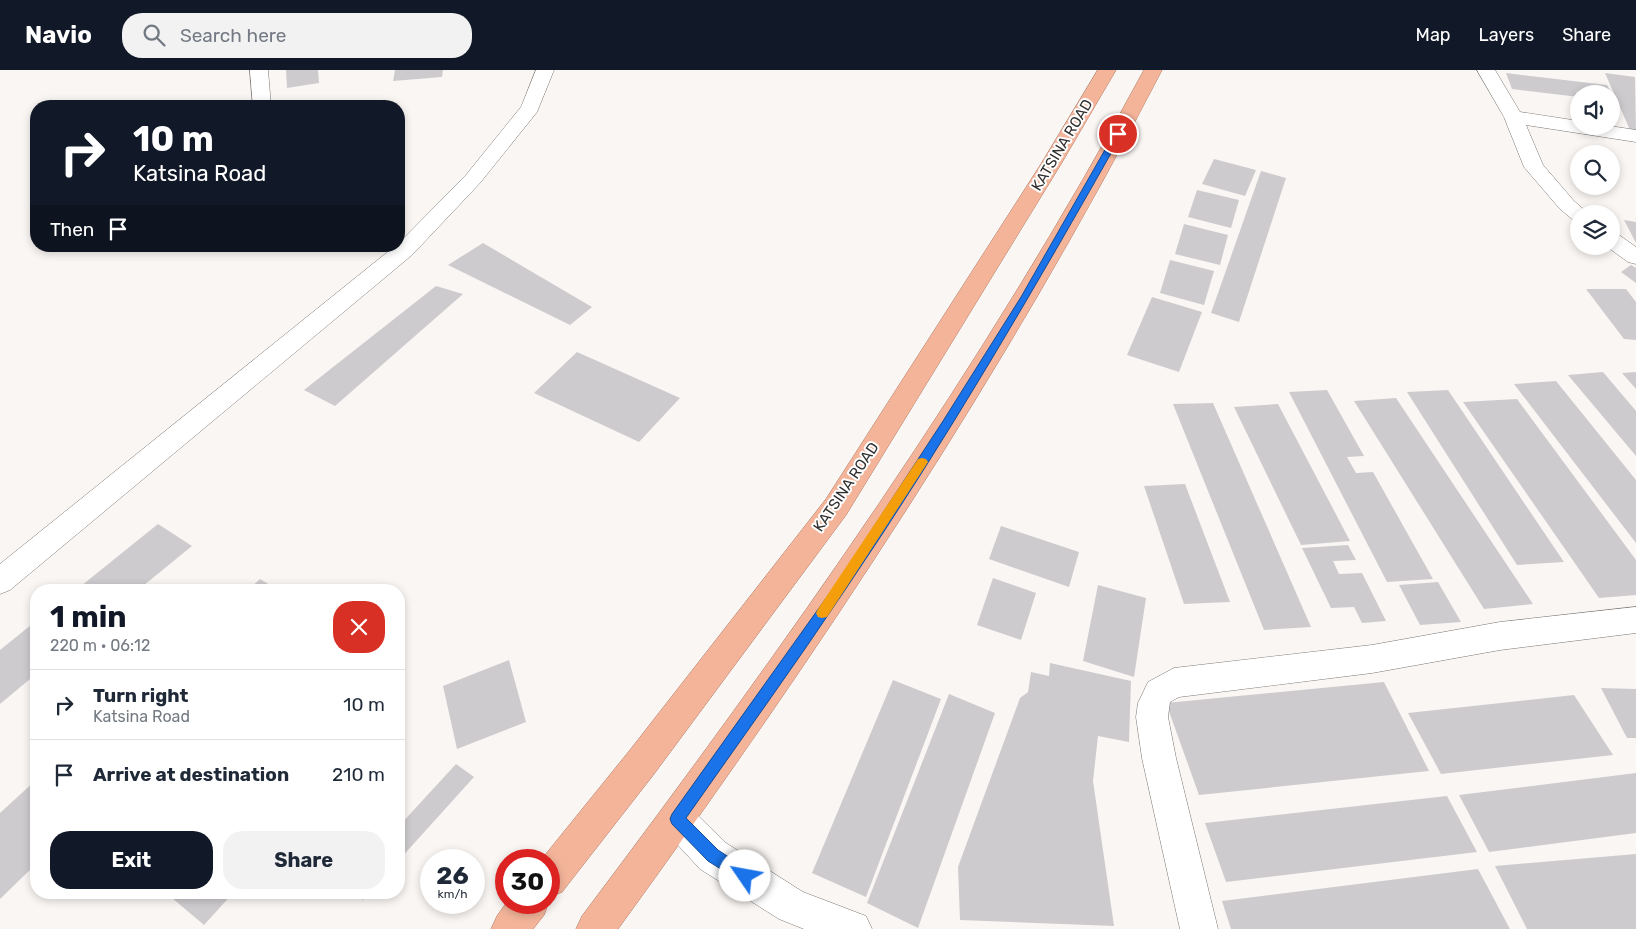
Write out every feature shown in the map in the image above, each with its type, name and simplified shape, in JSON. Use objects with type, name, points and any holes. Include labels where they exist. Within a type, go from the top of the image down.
[{"type":"highway","name":"KATSINA ROAD","points":[[560,866],[642,762],[836,507],[1051,164],[1107,70]]},
{"type":"highway","points":[[595,929],[677,819],[843,583],[947,424],[1088,191],[1153,70]]},
{"type":"highway","points":[[510,929],[522,914]]},
{"type":"street","points":[[259,70],[262,100]]},
{"type":"street","points":[[405,243],[473,179],[530,108],[545,70]]},
{"type":"street","points":[[1486,70],[1513,117],[1534,168],[1570,207]]},
{"type":"street","points":[[1513,117],[1636,136]]},
{"type":"street","points":[[1620,246],[1636,257]]},
{"type":"street","points":[[0,580],[395,252]]},
{"type":"street","points":[[1199,929],[1159,758],[1152,718],[1154,703],[1160,692],[1174,683],[1372,659],[1500,636],[1636,620]]},
{"type":"street","points":[[677,819],[713,856],[792,906],[854,929]]},
{"type":"building","points":[[286,70],[318,70],[319,83],[287,88]]},
{"type":"building","points":[[395,70],[443,70],[442,77],[393,81]]},
{"type":"building","points":[[1506,73],[1607,85],[1570,85],[1570,96],[1512,89]]},
{"type":"building","points":[[1605,73],[1635,77],[1636,131],[1630,130],[1620,107],[1620,85],[1610,85]]},
{"type":"building","points":[[1214,159],[1256,170],[1245,196],[1202,184]]},
{"type":"building","points":[[1261,171],[1286,178],[1239,322],[1211,313]]},
{"type":"building","points":[[1197,190],[1239,200],[1231,228],[1188,217]]},
{"type":"building","points":[[1624,220],[1636,222],[1636,243]]},
{"type":"building","points":[[1184,224],[1228,235],[1220,265],[1175,254]]},
{"type":"building","points":[[483,243],[592,307],[570,325],[448,265]]},
{"type":"building","points":[[1170,260],[1214,271],[1204,305],[1160,293]]},
{"type":"building","points":[[1631,265],[1636,268],[1636,283],[1621,272]]},
{"type":"building","points":[[436,286],[463,294],[335,406],[304,390]]},
{"type":"building","points":[[1586,289],[1626,289],[1636,302],[1636,340],[1624,339]]},
{"type":"building","points":[[1152,297],[1202,312],[1179,372],[1127,355]]},
{"type":"building","points":[[577,352],[680,398],[639,442],[534,393]]},
{"type":"building","points":[[1603,372],[1636,411],[1636,456],[1568,375]]},
{"type":"building","points":[[1636,372],[1636,389],[1622,373]]},
{"type":"building","points":[[1556,381],[1636,480],[1636,543],[1514,384]]},
{"type":"building","points":[[1327,390],[1364,456],[1347,457],[1356,473],[1373,472],[1433,579],[1387,582],[1289,392]]},
{"type":"building","points":[[1448,390],[1564,562],[1517,565],[1407,392]]},
{"type":"building","points":[[1396,398],[1533,604],[1484,609],[1354,401]]},
{"type":"building","points":[[1517,399],[1636,560],[1636,595],[1599,598],[1463,402]]},
{"type":"building","points":[[1213,403],[1311,627],[1264,630],[1173,404]]},
{"type":"building","points":[[1278,404],[1350,541],[1301,545],[1234,407]]},
{"type":"building","points":[[1185,484],[1230,602],[1184,604],[1144,486]]},
{"type":"building","points":[[158,524],[192,546],[145,584],[83,584]]},
{"type":"building","points":[[1001,526],[1079,552],[1069,587],[989,559]]},
{"type":"building","points":[[1348,545],[1356,560],[1333,561],[1339,574],[1362,573],[1386,621],[1362,623],[1354,607],[1331,608],[1302,548]]},
{"type":"building","points":[[993,578],[1036,593],[1021,640],[977,625]]},
{"type":"building","points":[[260,579],[268,584],[255,584]]},
{"type":"building","points":[[1438,582],[1461,622],[1420,625],[1399,585]]},
{"type":"building","points":[[1098,585],[1146,598],[1134,677],[1083,661]]},
{"type":"building","points":[[30,626],[30,679],[0,704],[0,650]]},
{"type":"building","points":[[509,660],[526,722],[457,749],[443,686]]},
{"type":"building","points":[[1050,663],[1131,681],[1129,742],[1098,736],[1093,781],[1114,926],[960,920],[958,867],[1020,698],[1028,692],[1031,672],[1049,676]]},
{"type":"building","points":[[893,680],[941,699],[866,897],[812,873]]},
{"type":"building","points":[[1384,682],[1429,771],[1199,795],[1166,703]]},
{"type":"building","points":[[1601,688],[1636,689],[1636,738],[1627,738]]},
{"type":"building","points":[[949,694],[995,713],[918,928],[867,903]]},
{"type":"building","points":[[1574,695],[1613,755],[1441,774],[1408,713]]},
{"type":"building","points":[[456,764],[474,777],[405,853],[405,819]]},
{"type":"building","points":[[1636,773],[1636,833],[1489,852],[1459,795]]},
{"type":"building","points":[[30,786],[30,870],[0,899],[0,813]]},
{"type":"building","points":[[1447,796],[1477,852],[1226,882],[1205,823]]},
{"type":"building","points":[[1636,854],[1636,929],[1527,929],[1495,866]]},
{"type":"building","points":[[1478,869],[1510,929],[1231,929],[1222,901]]},
{"type":"building","points":[[173,899],[228,899],[204,925]]},
{"type":"slow traffic","points":[[822,613],[922,462]]},
{"type":"route","points":[[745,876],[713,856],[677,819],[843,583],[947,424],[1025,298],[1092,183],[1118,134]]}]
